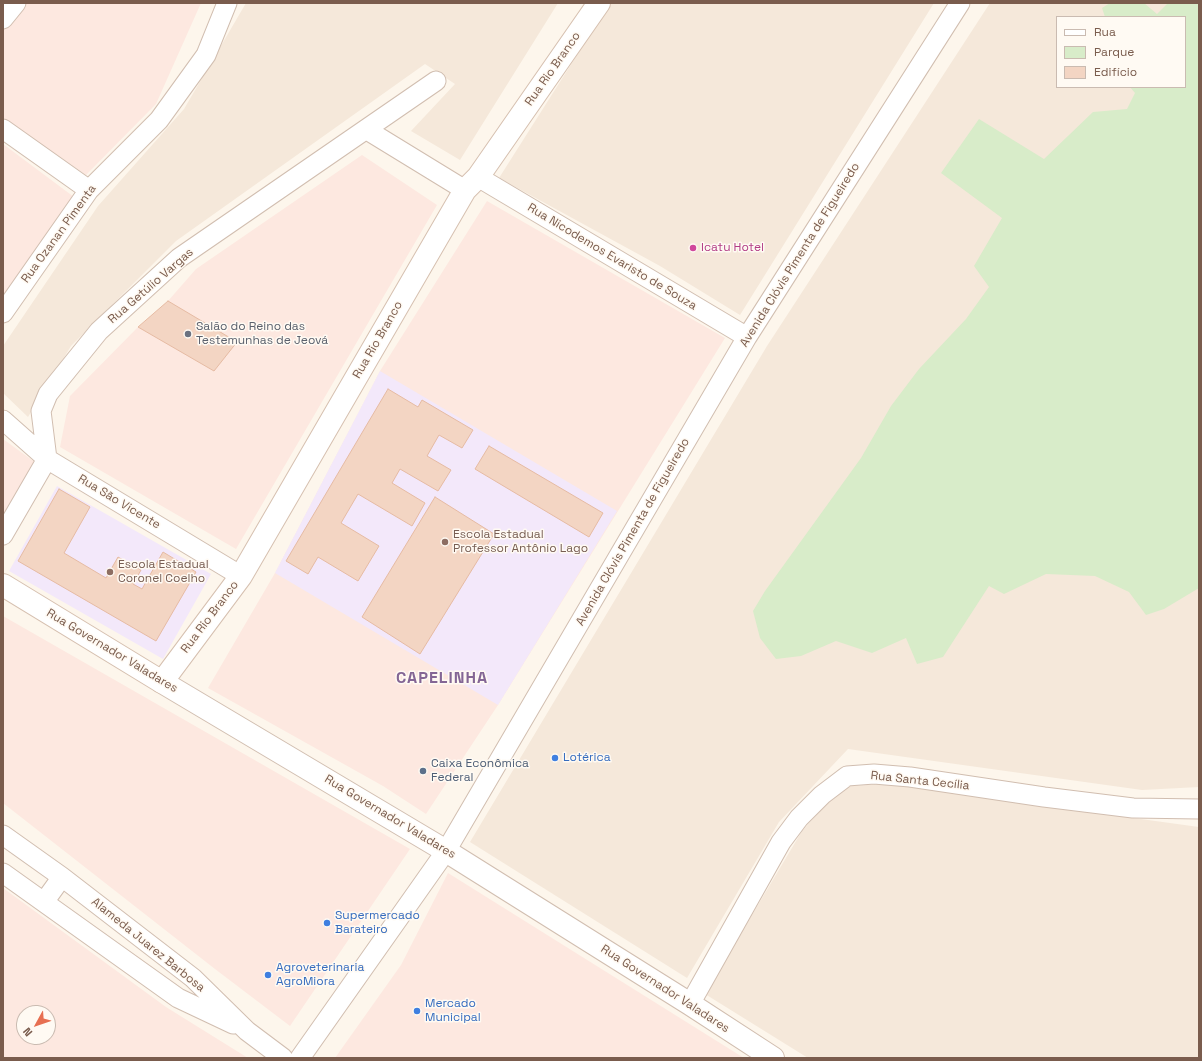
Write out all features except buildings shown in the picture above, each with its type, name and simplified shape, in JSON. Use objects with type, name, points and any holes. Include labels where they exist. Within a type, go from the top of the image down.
[{"type":"main road","name":"Rua Rio Branco","points":[[162,682],[241,576],[471,184],[599,3]]},
{"type":"main road","name":"Rua Governador Valadares","points":[[3,585],[162,682],[446,850],[773,1058]]},
{"type":"street","points":[[3,19],[16,3]]},
{"type":"street","name":"Rua Ozanan Pimenta","points":[[3,313],[89,190],[160,120],[206,55],[227,3]]},
{"type":"street","name":"Avenida Clóvis Pimenta de Figueiredo","points":[[300,1058],[446,850],[747,337],[960,3]]},
{"type":"street","name":"Rua Getúlio Vargas","points":[[47,459],[41,411],[48,394],[99,331],[179,258],[367,130],[436,81]]},
{"type":"street","points":[[3,130],[89,190]]},
{"type":"street","name":"Rua Nicodemos Evaristo de Souza","points":[[367,130],[471,184],[747,337]]},
{"type":"street","name":"Rua São Vicente","points":[[3,420],[47,459],[241,576]]},
{"type":"street","points":[[3,535],[47,459]]},
{"type":"street","name":"Rua Santa Cecília","points":[[690,1004],[781,842],[799,818],[822,796],[847,776],[874,774],[910,777],[1133,808],[1199,809]]},
{"type":"street","name":"Alameda Juarez Barbosa","points":[[3,835],[62,877],[193,978],[247,1031]]},
{"type":"street","name":"Alameda Juarez Barbosa","points":[[3,873],[178,998],[247,1031]]},
{"type":"street","points":[[44,902],[62,877]]},
{"type":"street","points":[[247,1031],[283,1058]]},
{"type":"shaded area","points":[[23,3],[201,3],[156,104],[86,175],[3,118],[3,30]]},
{"type":"shaded area","points":[[246,3],[558,3],[460,160],[411,131],[455,84],[425,64],[176,241],[71,346],[28,417],[3,393],[3,346],[98,206],[184,109]]},
{"type":"shaded area","points":[[610,3],[934,3],[740,315],[660,266],[499,178]]},
{"type":"shaded area","points":[[990,3],[1199,3],[1199,787],[1142,790],[848,749],[779,822],[687,978],[470,842],[767,346]]},
{"type":"shaded area","points":[[3,144],[74,197],[3,300]]},
{"type":"shaded area","points":[[362,155],[437,205],[236,549],[60,447],[70,396],[138,327],[168,301],[196,269]]},
{"type":"shaded area","points":[[487,201],[725,338],[498,705],[426,814],[383,786],[208,688],[275,573],[380,371]]},
{"type":"shaded area","name":"Escola Estadual Professor Antônio Lago","points":[[380,371],[617,511],[498,705],[275,573]]},
{"type":"shaded area","points":[[3,439],[36,463],[3,516]]},
{"type":"shaded area","name":"Escola Estadual Coronel Coelho","points":[[57,486],[211,574],[163,659],[9,571]]},
{"type":"shaded area","points":[[3,616],[410,849],[290,1026],[3,803]]},
{"type":"shaded area","points":[[886,784],[1199,827],[1199,1058],[808,1058],[705,994],[802,831],[832,798],[849,786]]},
{"type":"shaded area","points":[[448,873],[744,1058],[335,1058],[401,965]]},
{"type":"shaded area","points":[[3,888],[166,1007],[248,1058],[3,1058]]},
{"type":"green space","points":[[1110,3],[1144,3],[1157,14],[1168,3],[1199,3],[1199,588],[1164,609],[1146,615],[1129,592],[1095,576],[1046,574],[1004,594],[989,586],[943,657],[917,664],[906,638],[872,653],[836,641],[801,656],[776,659],[760,638],[753,611],[765,591],[861,458],[891,406],[919,369],[966,319],[989,287],[974,266],[1002,218],[941,173],[979,119],[1044,159],[1093,112],[1127,109],[1135,93],[1131,88],[1186,88],[1186,16],[1105,16],[1102,8]]},
{"type":"place","name":"Icatu Hotel","points":[[693,248]]},
{"type":"place","name":"Salão do Reino das Testemunhas de Jeová","points":[[188,334]]},
{"type":"place","name":"Escola Estadual Professor Antônio Lago","points":[[445,542]]},
{"type":"place","name":"Escola Estadual Coronel Coelho","points":[[110,572]]},
{"type":"place","name":"Lotérica","points":[[555,758]]},
{"type":"place","name":"Caixa Econômica Federal","points":[[423,771]]},
{"type":"place","name":"Supermercado Barateiro","points":[[327,923]]},
{"type":"place","name":"Agroveterinaria AgroMiora","points":[[268,975]]},
{"type":"place","name":"Mercado Municipal","points":[[417,1011]]},
{"type":"district","name":"CAPELINHA","points":[[442,679]]}]
